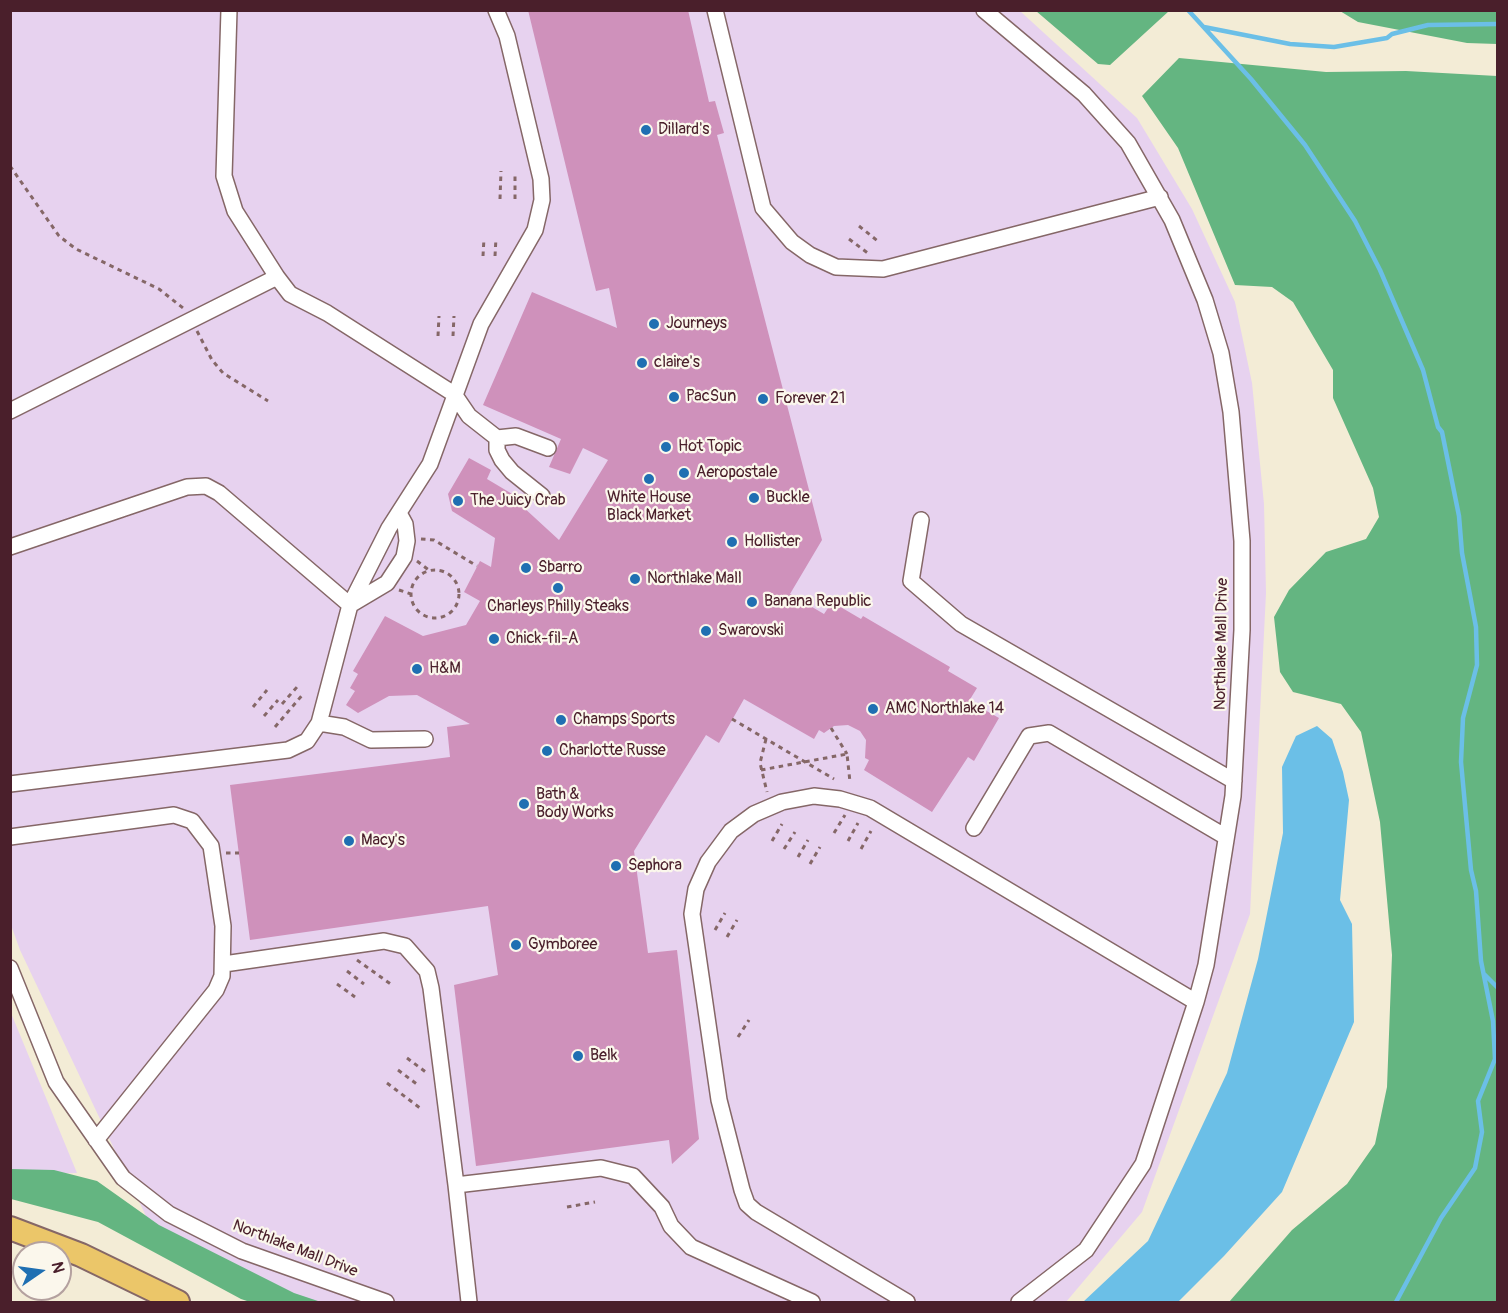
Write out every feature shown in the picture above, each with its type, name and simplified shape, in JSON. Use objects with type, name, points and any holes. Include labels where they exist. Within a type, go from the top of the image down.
[{"type":"highway","points":[[10,1228],[81,1255],[177,1302]]},
{"type":"street","points":[[229,10],[224,176],[235,212],[277,278],[290,294],[327,313],[454,394],[469,416],[497,438],[516,436],[548,448]]},
{"type":"street","points":[[10,784],[288,750],[307,741],[319,723],[350,605],[399,513],[430,464],[444,432],[454,394],[481,324],[536,230],[542,200],[537,159],[507,36],[496,10]]},
{"type":"street","points":[[715,10],[764,208],[792,242],[810,255],[836,267],[883,269],[1160,197]]},
{"type":"street","name":"Northlake Mall Drive","points":[[984,10],[1084,94],[1128,143],[1160,197],[1205,300],[1221,352],[1238,473],[1242,552],[1242,630],[1234,781],[1206,965],[1196,1002],[1143,1164],[1086,1250],[1019,1302]]},
{"type":"street","points":[[10,411],[277,278]]},
{"type":"street","points":[[497,438],[497,450],[502,460],[512,472],[542,496]]},
{"type":"street","points":[[10,547],[187,487],[206,486],[219,493],[350,605]]},
{"type":"street","points":[[350,605],[387,583],[404,557],[407,541],[405,524],[399,513]]},
{"type":"street","points":[[921,520],[911,581],[961,624],[1234,781]]},
{"type":"street","points":[[319,723],[345,727],[371,740],[425,739]]},
{"type":"street","points":[[974,828],[1029,736],[1049,733],[1226,837]]},
{"type":"street","points":[[907,1302],[756,1212],[747,1204],[719,1100],[692,914],[696,890],[708,862],[731,831],[754,814],[782,802],[814,796],[840,799],[870,808],[1196,1002]]},
{"type":"street","points":[[10,837],[174,815],[192,820],[211,846],[223,926],[224,964],[216,990],[96,1140]]},
{"type":"street","points":[[224,964],[384,941],[405,946],[427,971],[456,1185],[469,1302]]},
{"type":"street","name":"Northlake Mall Drive","points":[[10,968],[56,1082],[123,1178],[169,1214],[242,1251],[386,1302]]},
{"type":"street","points":[[456,1185],[561,1171],[601,1168],[617,1170],[633,1176],[644,1185],[662,1208],[671,1226],[691,1247],[812,1302]]},
{"type":"path","points":[[10,166],[40,205],[59,236],[76,249],[173,298],[191,321],[212,360],[223,373],[268,401]]},
{"type":"path","points":[[500,199],[501,171]]},
{"type":"path","points":[[515,172],[515,199]]},
{"type":"path","points":[[859,226],[879,242]]},
{"type":"path","points":[[483,256],[484,238]]},
{"type":"path","points":[[495,256],[496,238]]},
{"type":"path","points":[[849,239],[870,254]]},
{"type":"path","points":[[438,336],[439,316]]},
{"type":"path","points":[[453,336],[454,316]]},
{"type":"path","points":[[416,540],[434,540],[477,566]]},
{"type":"path","points":[[414,558],[430,571],[445,572],[456,582],[459,597],[453,610],[438,618],[423,615],[416,609],[411,594],[417,579],[430,571]]},
{"type":"path","points":[[394,589],[411,594]]},
{"type":"path","points":[[282,704],[297,687]]},
{"type":"path","points":[[253,707],[267,690]]},
{"type":"path","points":[[275,726],[304,693]]},
{"type":"path","points":[[264,716],[278,700]]},
{"type":"path","points":[[732,719],[834,779]]},
{"type":"path","points":[[831,728],[847,754],[850,782]]},
{"type":"path","points":[[766,739],[761,751],[761,770],[768,796]]},
{"type":"path","points":[[761,770],[847,754]]},
{"type":"path","points":[[834,833],[845,815]]},
{"type":"path","points":[[848,841],[858,823]]},
{"type":"path","points":[[772,841],[782,824]]},
{"type":"path","points":[[861,849],[872,831]]},
{"type":"path","points":[[784,849],[795,832]]},
{"type":"path","points":[[798,857],[808,840]]},
{"type":"path","points":[[810,864],[820,847]]},
{"type":"path","points":[[225,853],[239,853]]},
{"type":"path","points":[[715,930],[725,913]]},
{"type":"path","points":[[728,937],[737,920]]},
{"type":"path","points":[[356,959],[392,985]]},
{"type":"path","points":[[347,971],[364,984]]},
{"type":"path","points":[[337,984],[355,997]]},
{"type":"path","points":[[738,1037],[749,1020]]},
{"type":"path","points":[[406,1058],[427,1073]]},
{"type":"path","points":[[398,1070],[418,1085]]},
{"type":"path","points":[[387,1083],[420,1108]]},
{"type":"path","points":[[567,1207],[595,1202]]},
{"type":"shaded area","points":[[11,11],[1020,11],[1137,118],[1192,209],[1235,302],[1252,383],[1264,504],[1266,593],[1250,914],[1142,1212],[1066,1302],[310,1302],[162,1250],[20,950],[11,925]]},
{"type":"shaded area","points":[[11,1013],[77,1173],[11,1174]]},
{"type":"green space","points":[[1036,11],[1169,11],[1110,65],[1098,64]]},
{"type":"green space","points":[[1340,11],[1497,11],[1497,44],[1467,43],[1358,22]]},
{"type":"green space","points":[[1179,58],[1326,72],[1406,71],[1497,76],[1497,1302],[1229,1302],[1292,1230],[1347,1184],[1375,1144],[1387,1087],[1392,955],[1380,822],[1361,732],[1341,704],[1293,692],[1280,672],[1274,617],[1289,590],[1326,552],[1366,539],[1379,517],[1373,488],[1333,398],[1333,370],[1293,302],[1272,287],[1235,285],[1178,148],[1142,96]]},
{"type":"green space","points":[[11,1169],[54,1170],[97,1181],[159,1225],[294,1293],[321,1302],[250,1302],[241,1299],[98,1222],[11,1199]]},
{"type":"water","points":[[1317,726],[1332,739],[1349,800],[1340,900],[1352,924],[1354,1022],[1282,1192],[1224,1256],[1178,1302],[1083,1302],[1148,1241],[1227,1073],[1258,959],[1283,833],[1282,767],[1296,736]]},
{"type":"building","name":"Northlake Mall","points":[[528,10],[688,10],[709,102],[715,101],[724,133],[717,135],[822,540],[790,594],[824,614],[832,602],[861,619],[863,616],[950,667],[948,671],[977,688],[969,701],[999,718],[974,761],[968,757],[932,812],[864,770],[869,760],[865,758],[866,740],[860,731],[848,725],[834,726],[824,733],[819,730],[814,739],[744,699],[719,743],[706,735],[634,851],[648,953],[677,950],[699,1139],[672,1164],[669,1140],[476,1166],[454,985],[498,975],[488,906],[250,940],[230,785],[450,757],[447,727],[470,724],[417,695],[389,696],[358,713],[346,705],[355,691],[350,688],[358,674],[353,671],[385,616],[423,636],[466,625],[480,601],[464,592],[480,561],[491,567],[495,538],[452,511],[448,494],[469,458],[491,470],[487,479],[524,501],[522,506],[559,540],[608,460],[583,448],[570,474],[549,467],[561,439],[483,405],[532,292],[617,328],[609,288],[596,291]]},
{"type":"waterway","points":[[1188,10],[1251,79],[1305,145],[1355,221],[1380,270],[1423,370],[1438,427],[1442,432],[1459,516],[1462,553],[1476,627],[1477,665],[1463,718],[1461,762],[1471,870],[1476,891],[1481,961],[1493,1021],[1495,1059],[1478,1101],[1482,1132],[1475,1168],[1441,1218],[1396,1302]]},
{"type":"waterway","points":[[1204,27],[1290,44],[1334,47],[1387,38],[1392,34],[1428,25],[1498,24]]},
{"type":"waterway","points":[[1484,974],[1498,988]]},
{"type":"place","name":"Dillard's","points":[[646,130]]},
{"type":"place","name":"Journeys","points":[[654,324]]},
{"type":"place","name":"claire's","points":[[642,363]]},
{"type":"place","name":"PacSun","points":[[674,397]]},
{"type":"place","name":"Forever 21","points":[[763,399]]},
{"type":"place","name":"Hot Topic","points":[[666,447]]},
{"type":"place","name":"Aeropostale","points":[[684,473]]},
{"type":"place","name":"White House Black Market","points":[[649,479]]},
{"type":"place","name":"Buckle","points":[[754,498]]},
{"type":"place","name":"The Juicy Crab","points":[[458,501]]},
{"type":"place","name":"Hollister","points":[[732,542]]},
{"type":"place","name":"Sbarro","points":[[526,568]]},
{"type":"place","name":"Northlake Mall","points":[[635,579]]},
{"type":"place","name":"Charleys Philly Steaks","points":[[558,588]]},
{"type":"place","name":"Banana Republic","points":[[752,602]]},
{"type":"place","name":"Swarovski","points":[[706,631]]},
{"type":"place","name":"Chick-fil-A","points":[[494,639]]},
{"type":"place","name":"H&M","points":[[417,669]]},
{"type":"place","name":"AMC Northlake 14","points":[[873,709]]},
{"type":"place","name":"Champs Sports","points":[[561,720]]},
{"type":"place","name":"Charlotte Russe","points":[[547,751]]},
{"type":"place","name":"Bath & Body Works","points":[[524,804]]},
{"type":"place","name":"Macy's","points":[[349,841]]},
{"type":"place","name":"Sephora","points":[[616,866]]},
{"type":"place","name":"Gymboree","points":[[516,945]]},
{"type":"place","name":"Belk","points":[[578,1056]]}]
